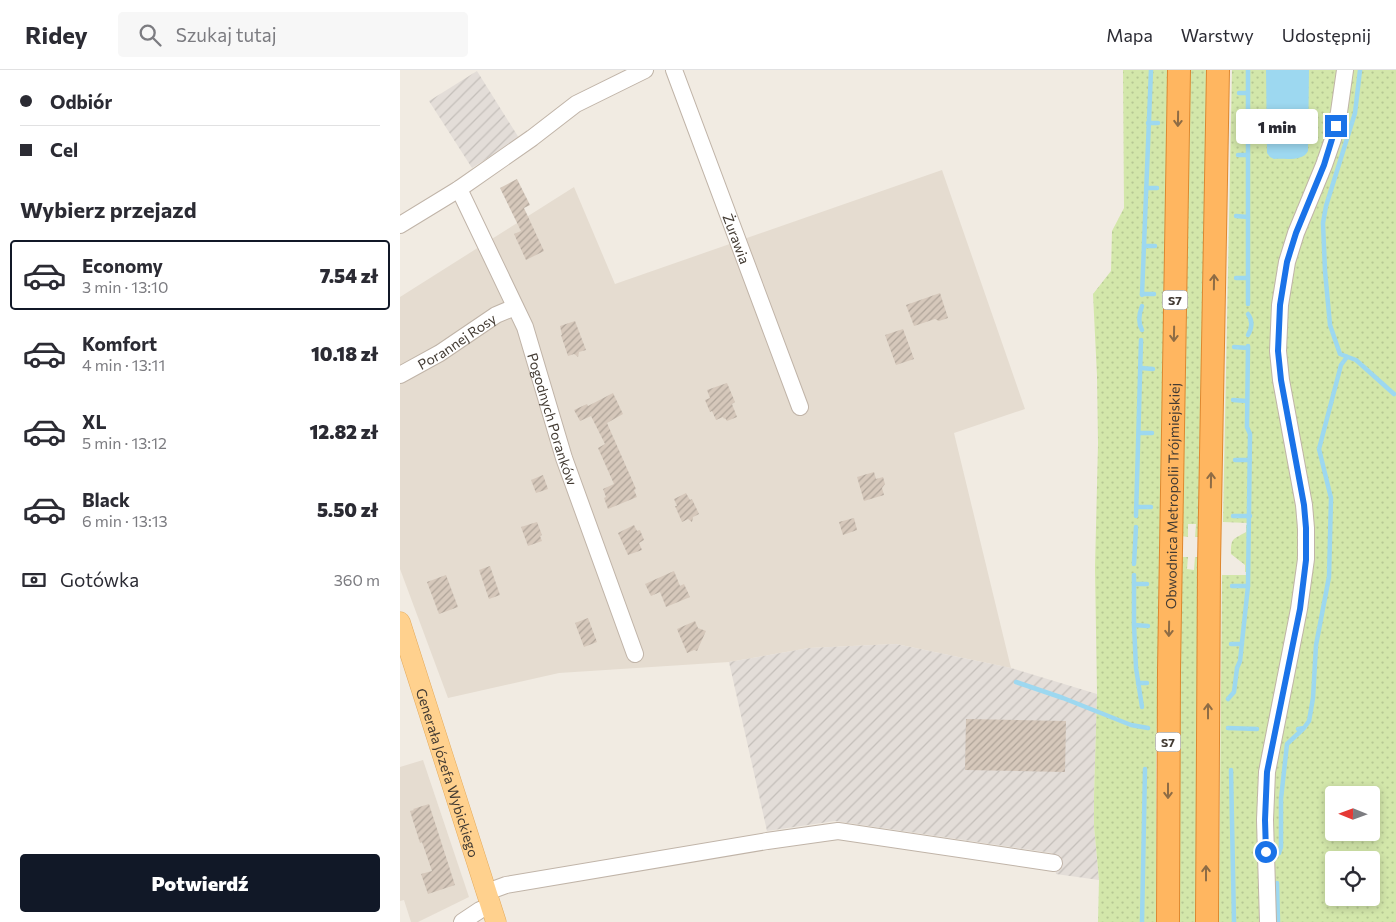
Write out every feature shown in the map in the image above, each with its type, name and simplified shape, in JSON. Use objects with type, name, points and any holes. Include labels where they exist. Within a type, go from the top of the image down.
[{"type":"highway","name":"Obwodnica Metropolii Trójmiejskiej","points":[[1168,922],[1170,562],[1179,70]]},
{"type":"highway","points":[[1207,922],[1209,565],[1218,70]]},
{"type":"main road","name":"Generała Józefa Wybickiego","points":[[400,622],[491,907]]},
{"type":"street","points":[[400,226],[459,189],[532,138],[576,104],[646,70]]},
{"type":"street","name":"Żurawia","points":[[674,70],[800,407]]},
{"type":"street","points":[[1268,922],[1265,820],[1267,772],[1300,609],[1306,560],[1304,505],[1281,380],[1278,351],[1280,305],[1287,262],[1296,233],[1333,139],[1345,70]]},
{"type":"street","name":"Pogodnych Poranków","points":[[459,189],[525,327],[564,458],[635,654]]},
{"type":"street","name":"Porannej Rosy","points":[[400,375],[440,352],[496,315],[514,307]]},
{"type":"street","points":[[462,922],[480,910],[491,907],[506,885],[767,841],[838,831],[1054,863]]},
{"type":"shaded area","points":[[477,71],[519,138],[472,168],[429,101]]},
{"type":"shaded area","points":[[942,170],[1025,409],[954,433],[1011,668],[896,644],[809,648],[729,662],[559,673],[448,698],[400,569],[400,297],[574,187],[615,284]]},
{"type":"shaded area","points":[[896,644],[1011,668],[1097,694],[1094,826],[1099,880],[1056,874],[1052,853],[835,821],[767,831],[729,662],[809,648]]},
{"type":"shaded area","points":[[423,760],[469,897],[418,922],[411,922],[404,900],[400,901],[400,767]]},
{"type":"green space","points":[[1123,70],[1169,70],[1156,763],[1156,922],[1098,922],[1099,880],[1094,826],[1097,694],[1095,568],[1098,444],[1093,294],[1111,271],[1112,231],[1124,208]]},
{"type":"green space","points":[[1189,70],[1211,70],[1203,537],[1195,537],[1196,524],[1188,524],[1188,537],[1181,536]]},
{"type":"green space","points":[[1232,70],[1340,70],[1334,112],[1279,275],[1300,563],[1265,752],[1263,922],[1219,922],[1222,575],[1247,575],[1245,565],[1231,554],[1231,549],[1233,540],[1246,532],[1246,525],[1248,525],[1248,523],[1223,522]]},
{"type":"green space","points":[[1350,70],[1396,70],[1396,922],[1273,922],[1272,770],[1304,610],[1283,335],[1292,265]]},
{"type":"green space","points":[[1180,557],[1188,557],[1187,569],[1194,570],[1195,557],[1203,557],[1199,922],[1176,922]]},
{"type":"water","points":[[1266,70],[1309,70],[1308,151],[1302,157],[1274,159],[1267,153]]},
{"type":"building","points":[[517,179],[530,205],[524,208],[544,251],[526,260],[514,234],[521,231],[500,188]]},
{"type":"building","points":[[940,293],[948,318],[939,321],[935,319],[914,326],[906,305]]},
{"type":"building","points":[[575,321],[586,350],[579,352],[578,357],[574,354],[568,356],[560,326]]},
{"type":"building","points":[[903,329],[914,359],[896,365],[885,335]]},
{"type":"building","points":[[727,383],[735,402],[732,404],[737,417],[727,421],[723,417],[716,420],[705,400],[710,398],[707,390]]},
{"type":"building","points":[[613,393],[623,414],[607,423],[636,489],[634,490],[637,497],[608,509],[603,489],[614,484],[598,448],[605,444],[591,416],[580,421],[574,410],[587,404],[588,406]]},
{"type":"building","points":[[874,472],[876,479],[883,477],[885,484],[882,488],[884,495],[864,501],[857,477]]},
{"type":"building","points":[[543,475],[548,489],[536,493],[531,480]]},
{"type":"building","points":[[686,493],[690,500],[692,499],[699,514],[693,517],[692,522],[688,519],[682,522],[675,506],[677,506],[674,499]]},
{"type":"building","points":[[854,518],[857,530],[843,535],[839,522]]},
{"type":"building","points":[[537,522],[542,535],[540,536],[542,541],[528,546],[521,527]]},
{"type":"building","points":[[634,525],[637,531],[640,530],[644,540],[639,543],[642,550],[628,555],[618,533]]},
{"type":"building","points":[[490,566],[500,595],[489,599],[479,570]]},
{"type":"building","points":[[674,571],[680,586],[684,584],[690,597],[666,607],[660,592],[651,596],[645,584]]},
{"type":"building","points":[[446,575],[458,607],[439,614],[427,582]]},
{"type":"building","points":[[588,618],[597,642],[584,647],[575,623]]},
{"type":"building","points":[[695,621],[698,628],[706,631],[697,651],[694,650],[687,653],[677,629]]},
{"type":"building","points":[[966,719],[1066,721],[1065,772],[965,770]]},
{"type":"building","points":[[429,804],[455,885],[428,894],[421,874],[432,871],[422,842],[420,843],[410,811]]},
{"type":"waterway","points":[[1142,295],[1151,70]]},
{"type":"waterway","points":[[1248,70],[1248,304]]},
{"type":"waterway","points":[[1360,70],[1355,113],[1326,206],[1323,223],[1330,325],[1340,354],[1356,360],[1394,394]]},
{"type":"waterway","points":[[1239,93],[1248,93]]},
{"type":"waterway","points":[[1148,123],[1158,123]]},
{"type":"waterway","points":[[1238,155],[1248,155]]},
{"type":"waterway","points":[[1146,188],[1157,188]]},
{"type":"waterway","points":[[1236,216],[1248,217]]},
{"type":"waterway","points":[[1144,246],[1155,246]]},
{"type":"waterway","points":[[1236,278],[1248,278]]},
{"type":"waterway","points":[[1142,294],[1154,294]]},
{"type":"waterway","points":[[1142,306],[1139,318],[1142,330]]},
{"type":"waterway","points":[[1248,314],[1251,319],[1251,325],[1248,335]]},
{"type":"waterway","points":[[1136,516],[1141,340]]},
{"type":"waterway","points":[[1228,699],[1234,692],[1237,668],[1240,661],[1248,586],[1250,434],[1247,427],[1248,346]]},
{"type":"waterway","points":[[1234,347],[1248,348]]},
{"type":"waterway","points":[[1298,729],[1304,728],[1309,721],[1313,698],[1316,645],[1329,577],[1331,498],[1319,449],[1341,365],[1347,357]]},
{"type":"waterway","points":[[1141,368],[1153,369]]},
{"type":"waterway","points":[[1233,400],[1247,401]]},
{"type":"waterway","points":[[1139,433],[1152,433]]},
{"type":"waterway","points":[[1235,460],[1250,460]]},
{"type":"waterway","points":[[1136,507],[1151,507]]},
{"type":"waterway","points":[[1233,516],[1250,516]]},
{"type":"waterway","points":[[1134,564],[1136,527]]},
{"type":"waterway","points":[[1134,575],[1136,668],[1142,707]]},
{"type":"waterway","points":[[1134,584],[1147,584]]},
{"type":"waterway","points":[[1232,586],[1248,586]]},
{"type":"waterway","points":[[1134,625],[1148,626]]},
{"type":"waterway","points":[[1231,644],[1242,644]]},
{"type":"waterway","points":[[1016,682],[1131,725],[1148,728]]},
{"type":"waterway","points":[[1138,683],[1147,683]]},
{"type":"waterway","points":[[1228,728],[1257,729]]},
{"type":"waterway","points":[[1279,853],[1281,847],[1281,799],[1287,744],[1303,729]]},
{"type":"waterway","points":[[1142,922],[1145,769]]},
{"type":"waterway","points":[[1231,770],[1234,922]]},
{"type":"waterway","points":[[1277,883],[1278,922]]},
{"type":"route","points":[[1266,852],[1267,772],[1300,609],[1306,560],[1304,505],[1281,380],[1278,351],[1280,305],[1287,262],[1296,233],[1324,165],[1336,126]]}]
